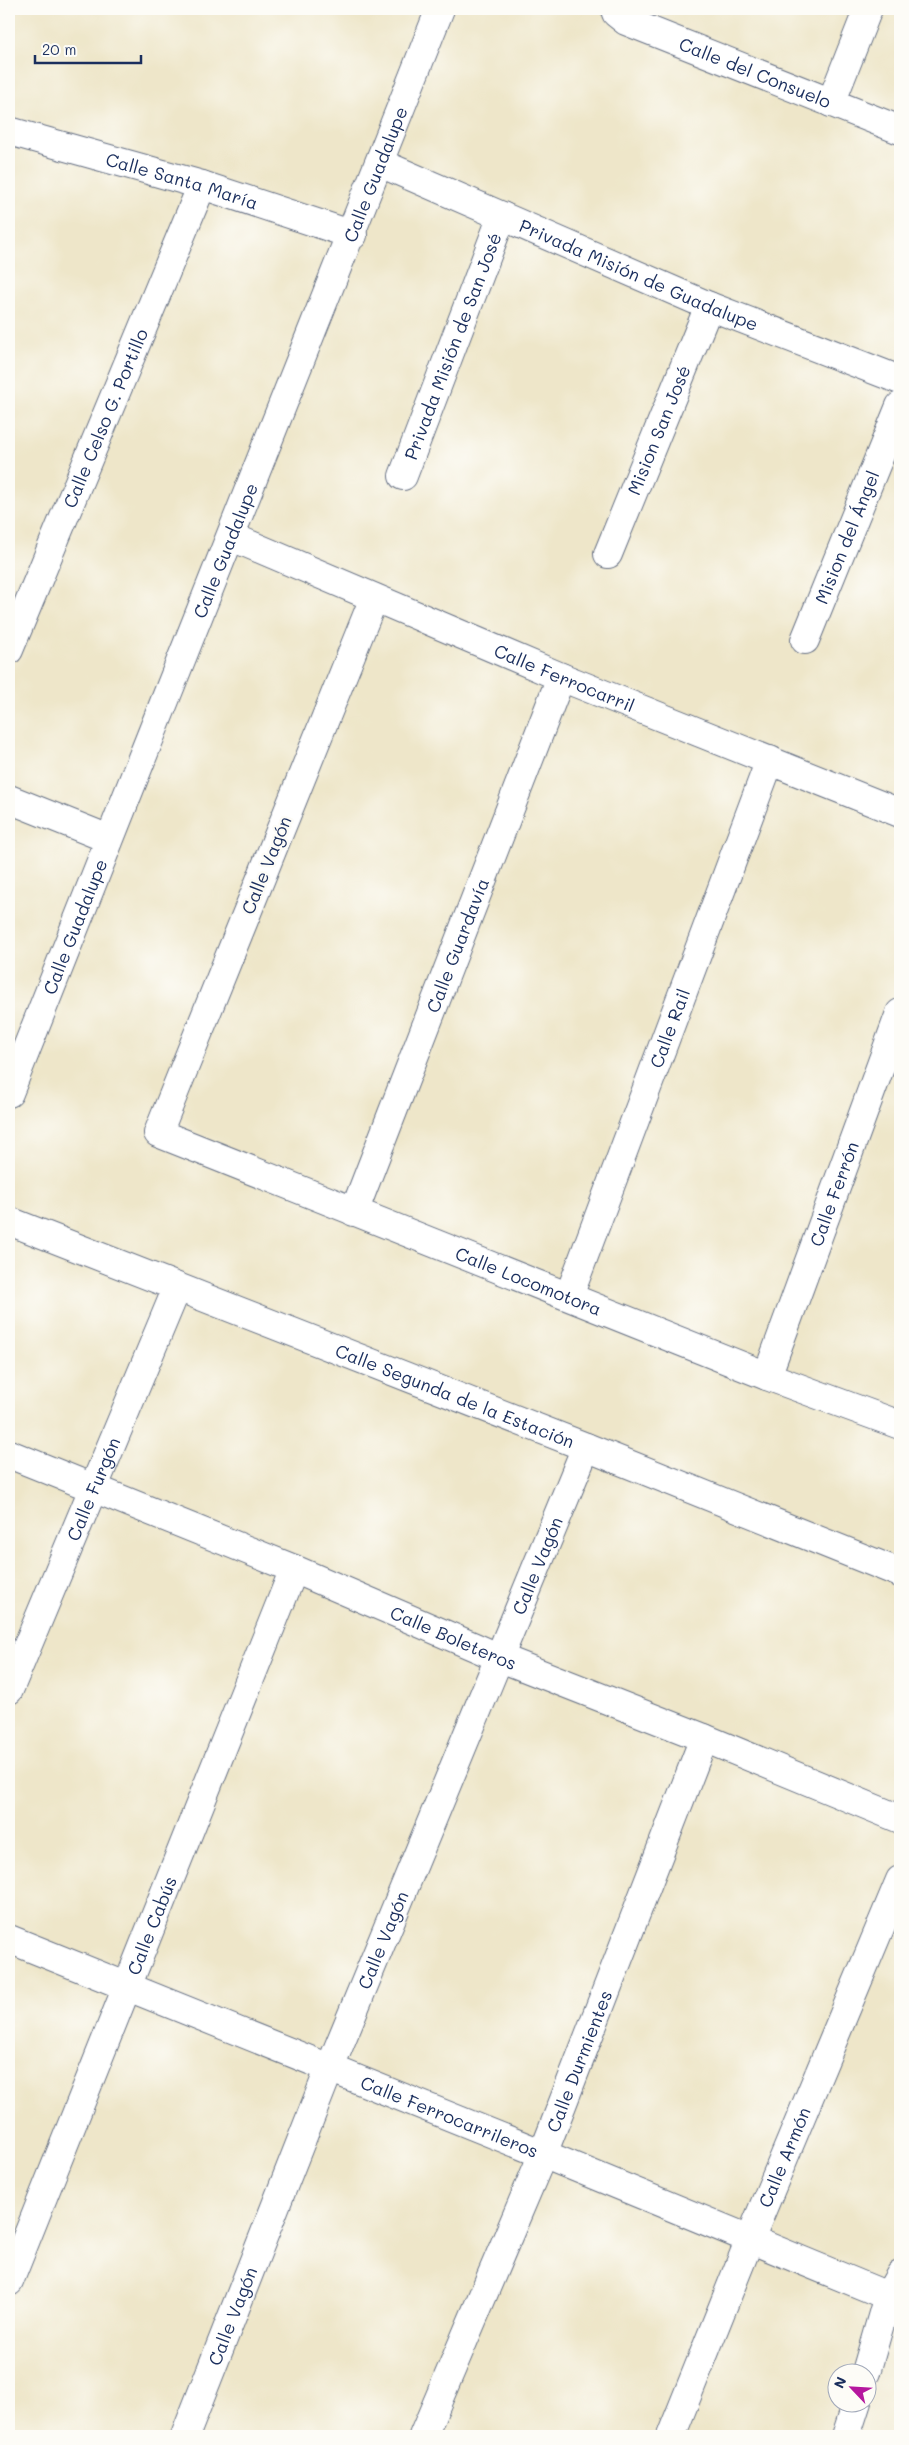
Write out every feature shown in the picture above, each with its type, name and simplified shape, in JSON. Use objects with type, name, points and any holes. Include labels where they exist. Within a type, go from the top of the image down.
[{"type":"street","name":"Calle Guadalupe","points":[[9,1094],[109,838],[353,235],[440,9]]},
{"type":"street","name":"Calle del Consuelo","points":[[616,9],[616,13],[626,21],[900,130]]},
{"type":"street","points":[[831,103],[868,9]]},
{"type":"street","name":"Calle Santa María","points":[[9,130],[202,185],[353,235]]},
{"type":"street","name":"Privada Misión de Guadalupe","points":[[380,163],[709,306],[900,380]]},
{"type":"street","name":"Calle Celso G. Portillo","points":[[9,650],[202,185]]},
{"type":"street","name":"Privada Misión de San José","points":[[403,476],[502,216]]},
{"type":"street","name":"Mision San José","points":[[608,554],[709,306]]},
{"type":"street","name":"Mision del Ángel","points":[[805,640],[900,406]]},
{"type":"street","name":"Calle Ferrocarril","points":[[232,538],[562,677],[900,813]]},
{"type":"street","name":"Calle Vagón","points":[[158,1133],[374,598]]},
{"type":"street","name":"Calle Guardavía","points":[[354,1212],[562,677]]},
{"type":"street","name":"Calle Rail","points":[[569,1296],[770,760]]},
{"type":"street","points":[[9,799],[109,838]]},
{"type":"street","name":"Calle Ferrón","points":[[767,1376],[900,1013]]},
{"type":"street","name":"Calle Locomotora","points":[[158,1133],[767,1376],[900,1425]]},
{"type":"street","name":"Calle Segunda de la Estación","points":[[9,1221],[586,1447],[900,1573]]},
{"type":"street","name":"Calle Furgón","points":[[9,1690],[177,1288]]},
{"type":"street","name":"Calle Vagón","points":[[185,2436],[329,2070],[586,1447]]},
{"type":"street","name":"Calle Boleteros","points":[[9,1454],[294,1569],[498,1657],[704,1738],[900,1819]]},
{"type":"street","name":"Calle Cabús","points":[[9,2282],[294,1569]]},
{"type":"street","name":"Calle Durmientes","points":[[423,2436],[543,2154],[704,1738]]},
{"type":"street","name":"Calle Armón","points":[[671,2436],[750,2239],[900,1880]]},
{"type":"street","name":"Calle Ferrocarrileros","points":[[9,1940],[750,2239],[896,2291]]},
{"type":"street","points":[[870,2362],[896,2291]]},
{"type":"street","points":[[846,2436],[854,2412]]}]
